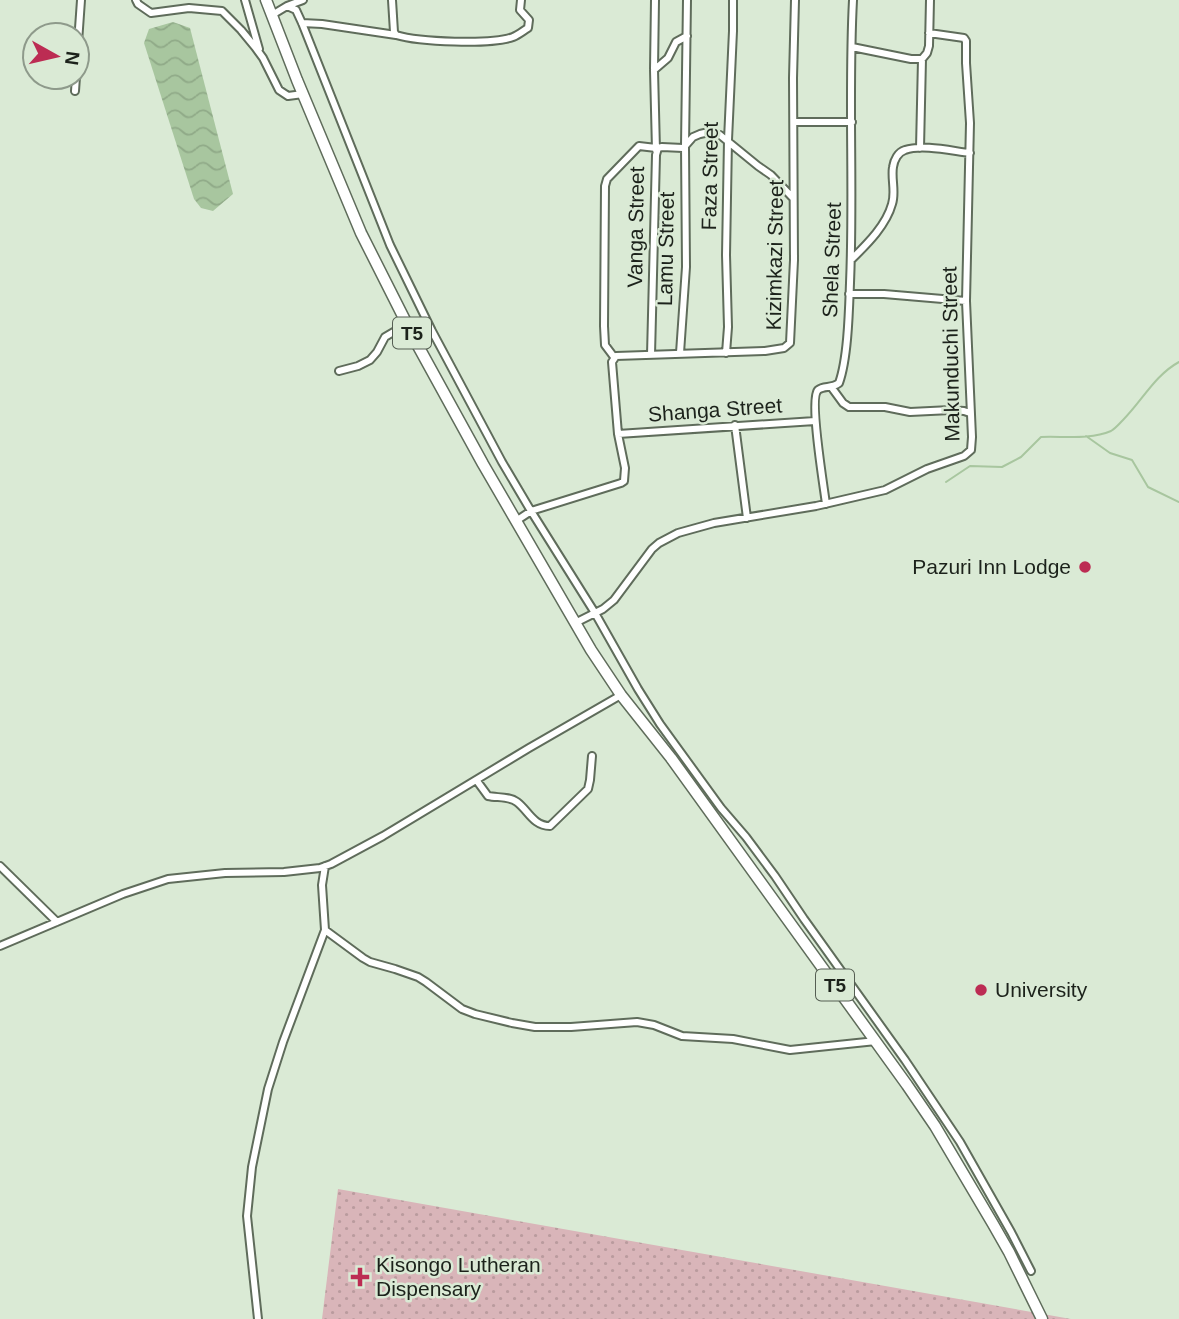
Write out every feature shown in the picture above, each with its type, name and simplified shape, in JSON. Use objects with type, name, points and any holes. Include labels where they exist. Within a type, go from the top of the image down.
[{"type":"highway","name":"T5","points":[[266,0],[361,233],[483,464],[575,623],[621,695],[671,758],[907,1085],[948,1148],[1009,1252],[1042,1319]]},
{"type":"street","points":[[78,21],[79,0]]},
{"type":"street","points":[[137,2],[147,0]]},
{"type":"street","points":[[245,0],[261,55],[275,86],[288,96],[303,94]]},
{"type":"street","points":[[272,15],[303,0]]},
{"type":"street","points":[[392,0],[396,35]]},
{"type":"street","points":[[302,23],[445,41],[507,38],[516,36],[529,26],[529,20],[520,10],[521,0]]},
{"type":"street","points":[[516,521],[531,511],[622,482],[625,478],[618,434],[612,362],[614,357],[606,345],[604,326],[605,186],[607,179],[639,146],[656,150],[655,0]]},
{"type":"street","points":[[685,146],[687,0]]},
{"type":"street","name":"Faza Street","points":[[726,353],[728,140],[733,0]]},
{"type":"street","name":"Kizimkazi Street","points":[[614,357],[765,351],[784,348],[790,343],[794,260],[795,0]]},
{"type":"street","name":"Shela Street","points":[[826,504],[815,421],[815,399],[817,390],[832,387],[839,383],[841,377],[849,294],[853,0]]},
{"type":"street","points":[[920,148],[922,59],[928,50],[930,0]]},
{"type":"street","points":[[137,2],[151,13],[190,8],[222,11],[261,55]]},
{"type":"street","points":[[287,6],[296,10],[302,23],[390,245],[502,462],[595,612],[660,724],[775,876],[905,1060],[960,1142],[1031,1270]]},
{"type":"street","name":"Makunduchi Street","points":[[575,623],[614,600],[659,543],[678,533],[714,523],[826,504],[885,490],[927,469],[969,454],[972,443],[966,302],[970,123],[966,41],[964,38],[929,33]]},
{"type":"street","points":[[654,69],[668,58],[676,42],[687,36]]},
{"type":"street","points":[[852,47],[911,60],[922,59]]},
{"type":"street","points":[[795,122],[852,122]]},
{"type":"street","name":"Vanga Street","points":[[651,355],[656,150],[662,147],[683,148],[693,137],[705,132],[728,140]]},
{"type":"street","points":[[728,140],[794,198]]},
{"type":"street","name":"Lamu Street","points":[[680,353],[686,267],[685,146]]},
{"type":"street","points":[[851,260],[873,237],[892,206],[893,167],[899,153],[920,148],[970,153]]},
{"type":"street","points":[[849,294],[884,293],[966,302]]},
{"type":"street","points":[[339,371],[370,360],[385,337],[407,324]]},
{"type":"street","points":[[832,387],[843,403],[852,407],[970,413]]},
{"type":"street","name":"Shanga Street","points":[[618,434],[815,421]]},
{"type":"street","points":[[735,425],[747,518]]},
{"type":"street","points":[[0,946],[123,894],[168,879],[225,873],[284,872],[325,866],[383,836],[621,695]]},
{"type":"street","points":[[477,781],[488,796],[517,802],[527,815],[539,824],[550,826],[588,789],[592,755]]},
{"type":"street","points":[[0,866],[57,922]]},
{"type":"street","points":[[258,1319],[247,1216],[252,1167],[272,1077],[325,930],[322,886],[325,866]]},
{"type":"street","points":[[325,930],[370,962],[418,977],[462,1009],[512,1023],[535,1027],[571,1027],[637,1022],[654,1025],[682,1036],[733,1039],[790,1050],[876,1041]]},
{"type":"shaded area","points":[[338,1189],[1071,1319],[322,1319]]},
{"type":"water","points":[[173,22],[190,28],[233,194],[213,211],[201,208],[194,199],[144,43],[149,29]]},
{"type":"waterway","points":[[946,482],[970,466],[1002,467],[1021,457],[1041,437],[1085,437],[1111,431],[1163,374],[1179,362]]},
{"type":"waterway","points":[[1086,436],[1110,453],[1132,460],[1148,487],[1179,502]]},
{"type":"place","name":"Pazuri Inn Lodge","points":[[1085,567]]},
{"type":"place","name":"University","points":[[981,990]]},
{"type":"place","name":"Kisongo Lutheran Dispensary","points":[[360,1277]]}]
